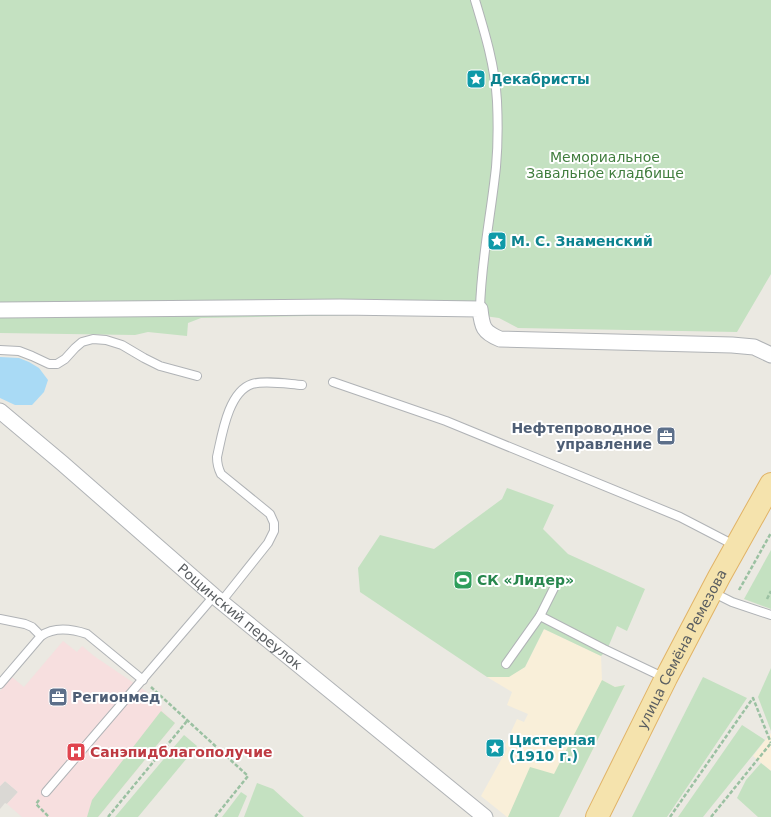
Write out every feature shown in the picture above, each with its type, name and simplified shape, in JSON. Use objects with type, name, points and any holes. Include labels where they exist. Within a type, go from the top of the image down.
[{"type":"main road","name":"улица Семёна Ремезова","points":[[597,817],[666,678],[711,592],[771,484]]},
{"type":"street","points":[[0,310],[340,307],[480,309],[482,324],[489,334],[500,339],[732,345],[754,348],[771,355]]},
{"type":"street","name":"Рощинский переулок","points":[[0,411],[218,599],[483,817]]},
{"type":"lane","points":[[475,0],[489,45],[497,100],[496,167],[484,256],[480,309]]},
{"type":"lane","points":[[0,350],[19,351],[49,364],[58,364],[82,342],[93,339],[106,340],[122,345],[160,366],[197,376]]},
{"type":"lane","points":[[333,382],[446,421],[680,517],[736,546]]},
{"type":"lane","points":[[46,792],[268,543],[274,531],[274,523],[270,514],[221,474],[218,469],[217,457],[226,418],[232,403],[242,391],[251,385],[261,383],[302,385]]},
{"type":"lane","points":[[506,664],[540,616],[556,584]]},
{"type":"lane","points":[[711,592],[732,602],[771,614]]},
{"type":"lane","points":[[540,616],[604,649],[666,678]]},
{"type":"lane","points":[[0,619],[25,624],[32,627],[41,636]]},
{"type":"lane","points":[[0,684],[41,636],[48,631],[58,629],[78,631],[88,634],[145,682]]},
{"type":"path","points":[[736,595],[771,534]]},
{"type":"path","points":[[771,591],[767,599],[771,597]]},
{"type":"path","points":[[145,682],[248,776],[215,817]]},
{"type":"path","points":[[670,817],[753,698],[771,742],[711,817]]},
{"type":"path","points":[[108,817],[187,720]]},
{"type":"shaded area","points":[[544,629],[601,656],[602,680],[615,687],[625,685],[559,817],[507,817],[481,796],[507,749],[505,745],[517,719],[524,722],[528,714],[507,705],[512,692],[487,677],[509,676],[525,667]]},
{"type":"shaded area","name":"Санэпидблагополучие","points":[[63,641],[77,652],[82,646],[94,656],[147,692],[161,704],[162,711],[175,723],[98,817],[22,817],[7,804],[18,792],[5,781],[0,786],[0,691],[12,677],[24,687]]},
{"type":"shaded area","points":[[771,733],[771,771],[753,756]]},
{"type":"shaded area","points":[[5,781],[18,792],[0,809],[0,786]]},
{"type":"green space","name":"Мемориальное Завальное кладбище","points":[[0,0],[771,0],[771,274],[737,332],[518,328],[499,318],[463,313],[201,318],[188,323],[187,336],[148,332],[135,335],[0,333]]},
{"type":"green space","name":"СК «Лидер»","points":[[507,488],[554,505],[543,529],[568,554],[645,589],[627,631],[617,626],[607,650],[601,656],[544,629],[525,667],[509,677],[487,677],[360,592],[358,568],[380,535],[434,549],[502,499]]},
{"type":"green space","points":[[771,550],[771,609],[744,599]]},
{"type":"green space","points":[[771,668],[771,731],[758,697]]},
{"type":"green space","points":[[703,677],[747,698],[667,817],[632,817]]},
{"type":"green space","points":[[602,680],[615,687],[625,685],[559,817],[508,817],[530,767],[554,774]]},
{"type":"green space","points":[[161,711],[175,723],[98,817],[87,817],[92,800]]},
{"type":"green space","points":[[742,725],[765,740],[703,817],[678,817]]},
{"type":"green space","points":[[184,735],[197,746],[138,817],[115,817]]},
{"type":"green space","points":[[761,763],[771,771],[771,817],[758,817],[737,798],[746,780]]},
{"type":"green space","points":[[257,783],[273,789],[304,817],[244,817]]},
{"type":"green space","points":[[241,792],[247,796],[238,817],[222,817]]},
{"type":"water","points":[[0,357],[19,358],[29,362],[39,368],[48,380],[44,392],[32,405],[15,405],[0,398]]},
{"type":"place","name":"Декабристы","points":[[476,79]]},
{"type":"place","name":"М. С. Знаменский","points":[[497,241]]},
{"type":"place","name":"Нефтепроводное управление","points":[[666,436]]},
{"type":"place","name":"СК «Лидер»","points":[[463,580]]},
{"type":"place","name":"Регионмед","points":[[58,697]]},
{"type":"place","name":"Цистерная (1910 г.)","points":[[495,748]]},
{"type":"place","name":"Санэпидблагополучие","points":[[76,752]]}]
